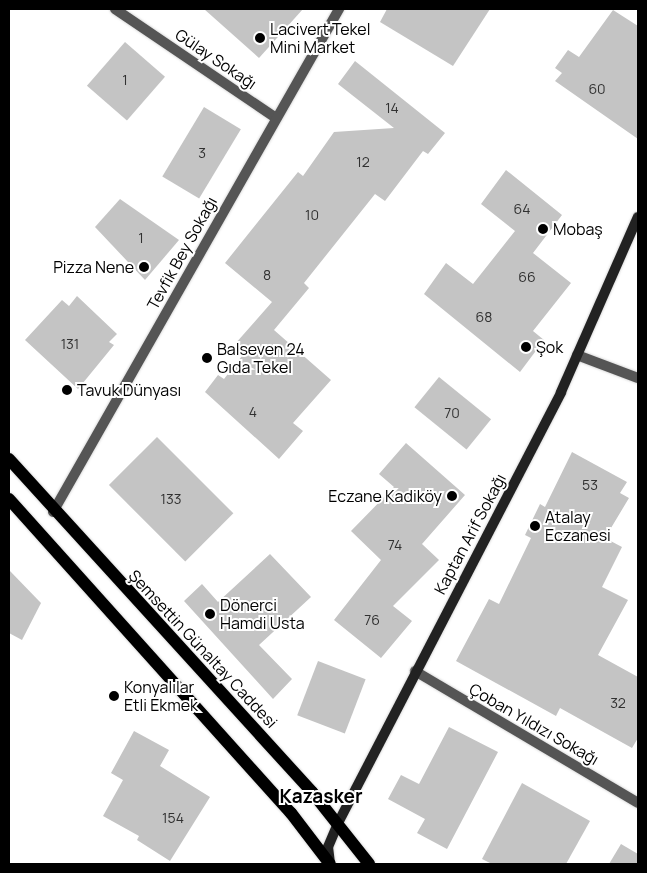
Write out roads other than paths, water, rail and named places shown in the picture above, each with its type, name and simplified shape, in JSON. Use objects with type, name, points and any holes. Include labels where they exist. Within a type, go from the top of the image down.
[{"type":"main road","name":"Şemsettin Günaltay Caddesi","points":[[9,459],[53,512],[338,823],[369,864]]},
{"type":"main road","points":[[10,500],[291,813],[330,864]]},
{"type":"street","name":"Gülay Sokağı","points":[[115,9],[276,118]]},
{"type":"street","name":"Tevfik Bey Sokağı","points":[[53,512],[339,9]]},
{"type":"street","name":"Kaptan Arif Sokağı","points":[[330,864],[328,847],[338,823],[577,355],[638,217]]},
{"type":"street","points":[[577,355],[638,378]]},
{"type":"street","name":"Çoban Yıldızı Sokağı","points":[[415,672],[638,802]]},
{"type":"place","name":"Lacivert Tekel Mini Market","points":[[260,38]]},
{"type":"place","name":"Mobaş","points":[[543,229]]},
{"type":"place","name":"Pizza Nene","points":[[144,267]]},
{"type":"place","name":"Şok","points":[[526,347]]},
{"type":"place","name":"Balseven 24 Gıda Tekel","points":[[207,358]]},
{"type":"place","name":"Tavuk Dünyası","points":[[67,390]]},
{"type":"place","name":"Eczane Kadiköy","points":[[452,496]]},
{"type":"place","name":"Atalay Eczanesi","points":[[535,526]]},
{"type":"place","name":"Dönerci Hamdi Usta","points":[[210,614]]},
{"type":"place","name":"Konyalılar Etli Ekmek","points":[[114,696]]},
{"type":"district","name":"Kazasker","points":[[321,797]]}]
